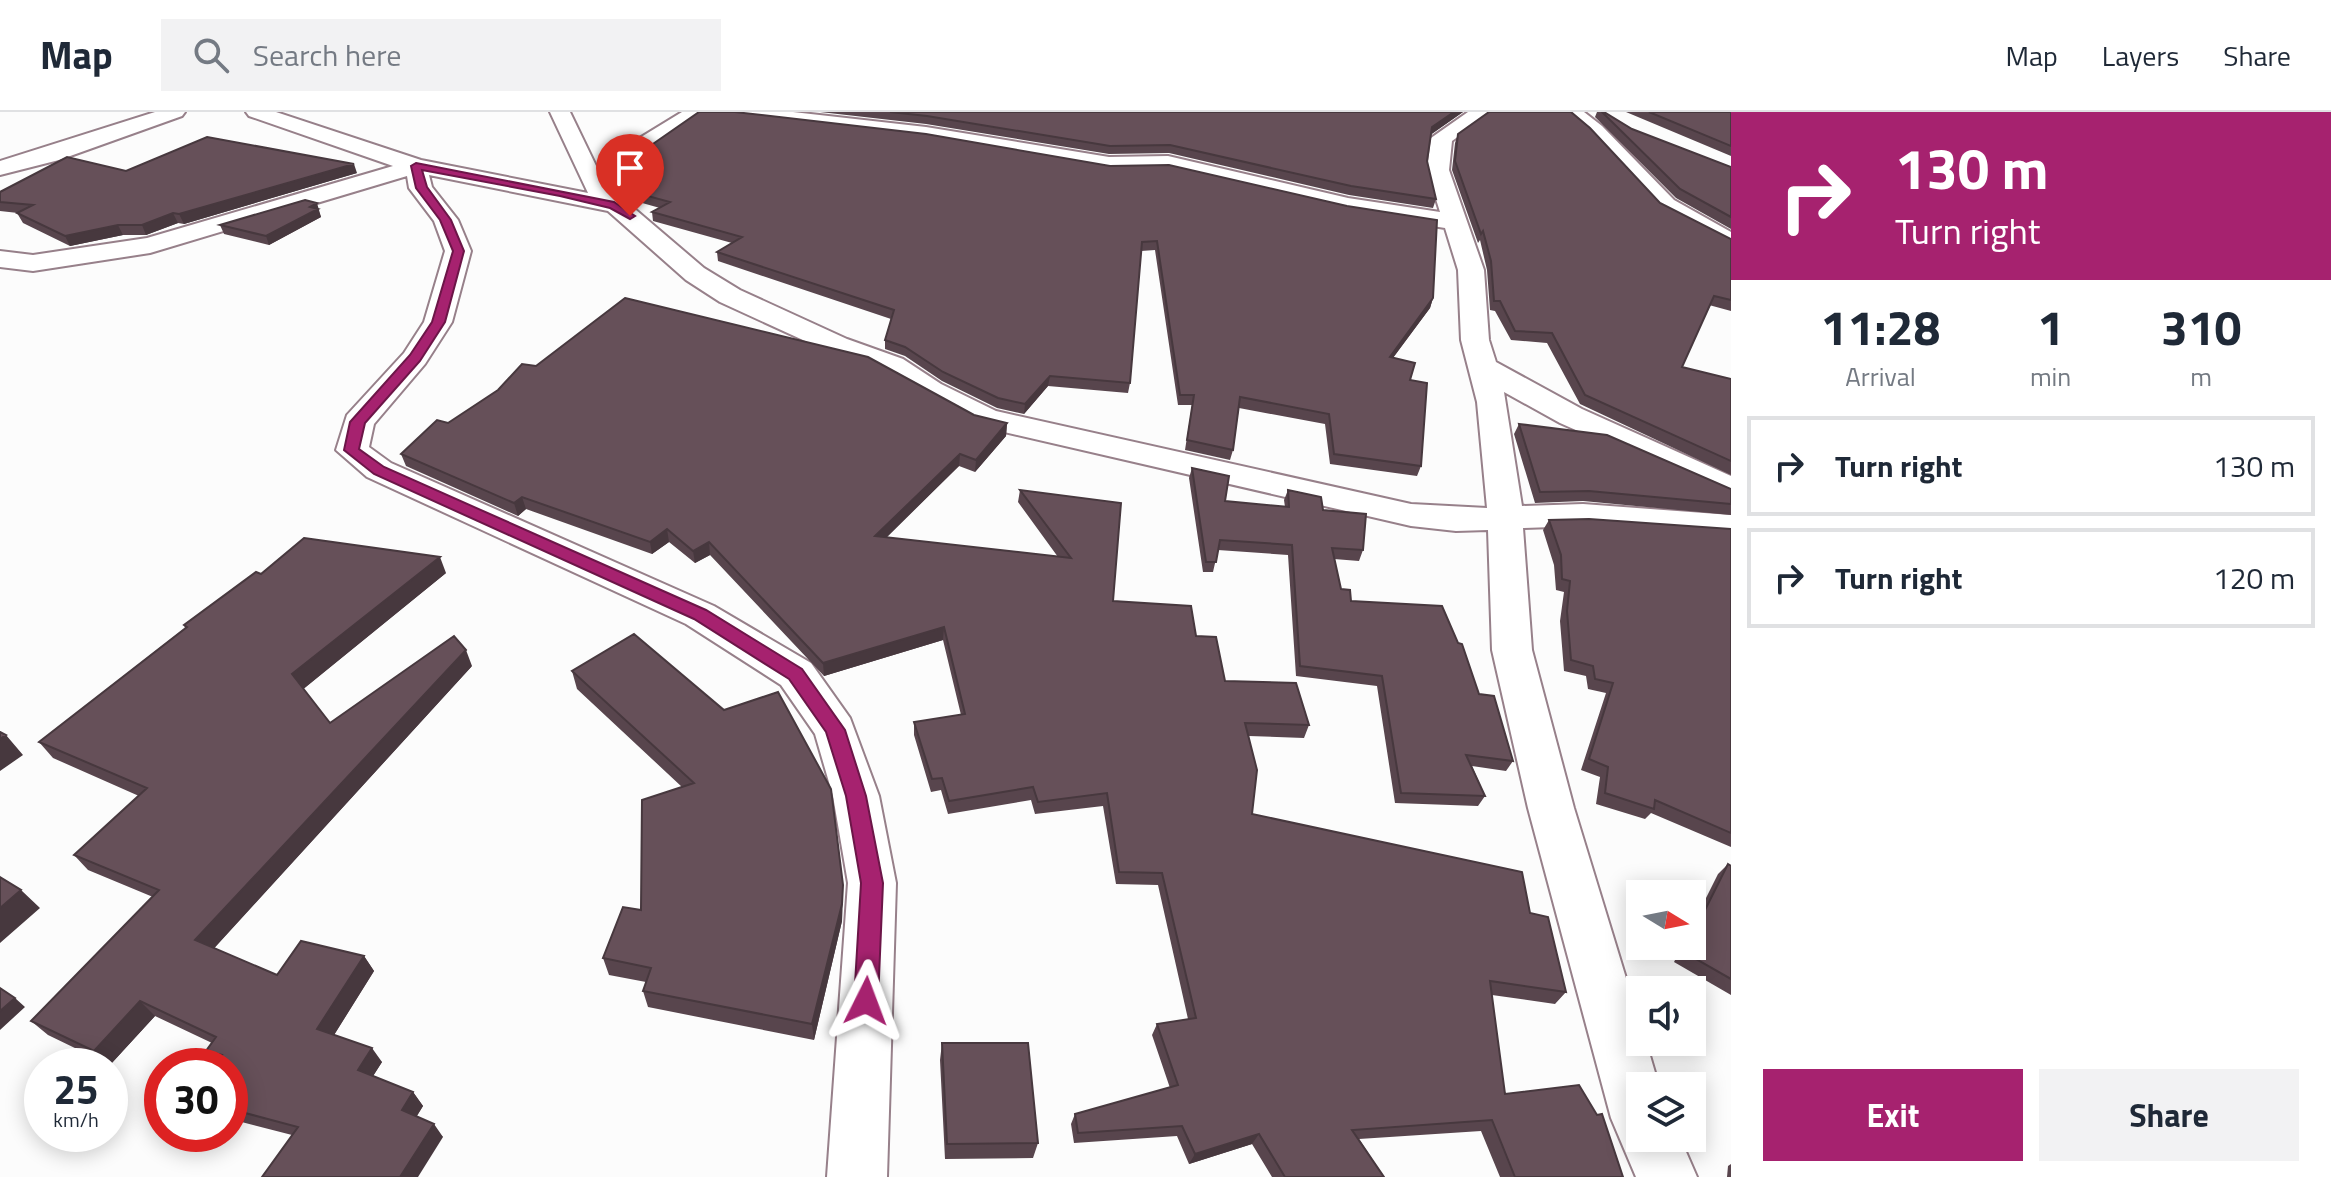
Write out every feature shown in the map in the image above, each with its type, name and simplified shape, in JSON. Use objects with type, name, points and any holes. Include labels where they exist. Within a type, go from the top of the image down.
[{"type":"street","points":[[0,168],[51,155],[175,112]]},
{"type":"street","points":[[256,112],[416,166],[605,196]]},
{"type":"street","points":[[560,112],[605,196],[664,251],[730,296],[837,345],[893,365],[930,390],[985,418],[1031,431],[1411,515],[1456,520],[1507,515],[1583,515],[1731,526]]},
{"type":"street","points":[[605,196],[641,147],[696,112]]},
{"type":"street","points":[[738,112],[967,140],[1109,164],[1168,163],[1302,192],[1345,205],[1455,222]]},
{"type":"street","points":[[1482,112],[1442,138],[1438,170],[1471,270],[1475,340],[1484,368],[1507,515],[1512,650],[1551,808],[1627,1072]]},
{"type":"street","points":[[1571,112],[1595,130],[1666,205],[1731,242]]},
{"type":"street","points":[[967,140],[985,124]]},
{"type":"street","points":[[0,259],[33,263],[150,245],[416,166]]},
{"type":"street","points":[[416,166],[421,188],[446,220],[458,251],[438,322],[415,358],[358,422],[352,450],[379,470],[700,615],[796,674],[835,730],[856,796],[872,883],[857,1177]]},
{"type":"street","points":[[1484,368],[1571,416],[1731,489]]},
{"type":"street","points":[[1655,1152],[1667,1177]]},
{"type":"building","points":[[699,112],[735,112],[926,134],[1110,166],[1169,165],[1347,206],[1437,220],[1433,298],[1390,357],[1415,363],[1410,380],[1427,383],[1421,466],[1334,454],[1329,414],[1240,397],[1233,450],[1187,440],[1194,395],[1180,395],[1157,241],[1142,242],[1130,383],[1050,376],[1025,404],[998,398],[943,372],[905,347],[885,340],[894,310],[717,252],[742,237],[652,212],[670,202],[633,192],[645,185],[618,180],[635,167],[626,166]]},
{"type":"building","points":[[890,112],[1454,112],[1432,127],[1427,161],[1436,199],[1351,186],[1170,145],[1110,146]]},
{"type":"building","points":[[1489,112],[1571,112],[1660,203],[1731,239],[1731,300],[1714,296],[1682,367],[1731,379],[1731,461],[1585,395],[1552,333],[1515,331],[1500,301],[1494,301],[1491,261],[1483,231],[1481,234],[1455,161],[1458,134]]},
{"type":"building","points":[[1602,112],[1632,129],[1731,167],[1731,217],[1680,189]]},
{"type":"building","points":[[1649,112],[1731,112],[1731,146]]},
{"type":"building","points":[[207,137],[354,164],[179,214],[173,213],[142,225],[118,225],[65,236],[17,213],[33,205],[0,202],[0,192],[67,157],[126,171]]},
{"type":"building","points":[[305,200],[317,203],[310,207],[318,209],[266,236],[220,225]]},
{"type":"building","points":[[625,298],[868,357],[974,415],[1007,423],[976,460],[960,454],[875,536],[1071,558],[1020,490],[1121,503],[1113,601],[1191,606],[1196,636],[1216,637],[1225,681],[1296,683],[1309,725],[1245,723],[1257,770],[1252,814],[1522,872],[1530,913],[1548,917],[1566,992],[1490,981],[1505,1094],[1579,1085],[1597,1115],[1602,1114],[1623,1177],[1515,1177],[1492,1120],[1352,1130],[1384,1177],[1285,1177],[1259,1134],[1195,1154],[1182,1126],[1078,1133],[1075,1114],[1178,1085],[1157,1024],[1196,1018],[1162,873],[1119,872],[1107,793],[1038,802],[1033,787],[949,801],[942,778],[932,779],[914,722],[965,714],[944,627],[823,663],[709,542],[693,551],[667,529],[650,542],[522,497],[514,503],[401,454],[437,420],[448,423],[498,390],[522,364],[536,366]]},
{"type":"building","points":[[1519,424],[1607,435],[1731,489],[1731,504],[1589,491],[1540,492]]},
{"type":"building","points":[[1192,468],[1229,476],[1225,501],[1289,507],[1288,490],[1321,497],[1323,510],[1366,514],[1363,550],[1332,548],[1341,589],[1350,590],[1351,601],[1442,606],[1458,643],[1462,644],[1479,694],[1494,696],[1513,761],[1466,755],[1485,796],[1401,793],[1382,676],[1300,666],[1292,545],[1220,540],[1216,562],[1206,562]]},
{"type":"building","points":[[1589,519],[1731,529],[1731,833],[1655,800],[1654,809],[1605,793],[1608,767],[1589,759],[1613,683],[1595,679],[1593,666],[1571,660],[1567,611],[1570,581],[1562,579],[1561,555],[1549,520]]},
{"type":"building","points":[[304,538],[440,557],[292,674],[330,723],[454,636],[466,650],[195,940],[277,975],[301,941],[364,956],[317,1029],[372,1048],[358,1070],[413,1092],[402,1110],[434,1124],[400,1177],[262,1177],[298,1127],[248,1114],[248,1048],[208,1048],[216,1037],[140,1001],[97,1048],[88,1048],[31,1021],[159,890],[74,855],[147,788],[39,742],[187,627],[184,625],[256,572],[261,574]]},
{"type":"building","points":[[634,634],[724,710],[778,692],[831,789],[843,885],[842,904],[812,1024],[643,991],[651,968],[603,958],[623,907],[641,910],[642,800],[694,783],[572,671]]},
{"type":"building","points":[[1728,864],[1731,866],[1731,979],[1698,960],[1706,960],[1706,908]]},
{"type":"building","points":[[0,877],[21,890],[0,908]]},
{"type":"building","points":[[0,988],[15,998],[0,1011]]},
{"type":"building","points":[[942,1043],[1028,1043],[1038,1143],[947,1144]]},
{"type":"route","points":[[630,216],[614,205],[560,192],[416,166],[421,188],[446,220],[458,251],[438,322],[415,358],[358,422],[352,450],[379,470],[700,615],[796,674],[835,730],[856,796],[872,883],[866,1001]]}]
